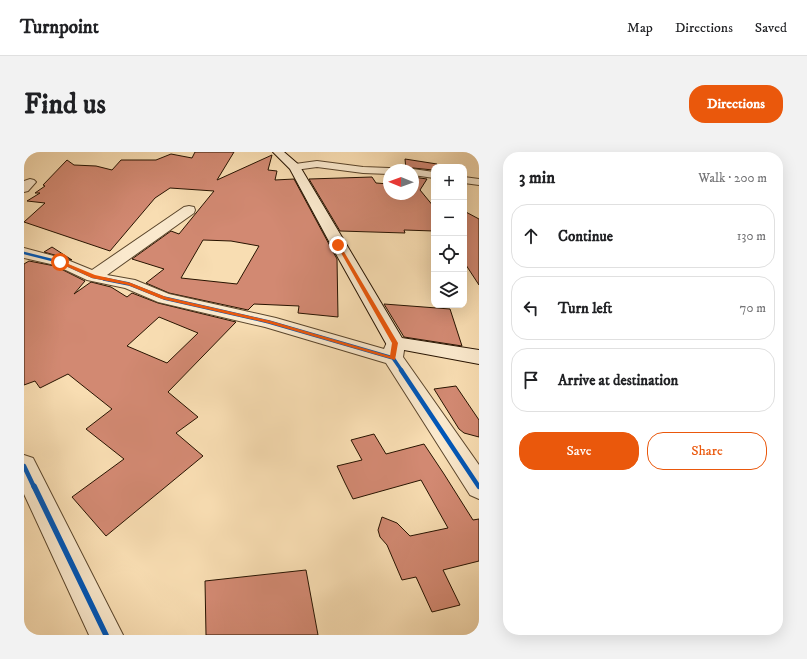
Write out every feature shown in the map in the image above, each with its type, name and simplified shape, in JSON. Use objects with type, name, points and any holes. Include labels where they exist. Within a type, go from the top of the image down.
[{"type":"street","points":[[278,152],[295,167],[394,351],[479,487]]},
{"type":"street","points":[[295,167],[317,164],[363,170],[383,171]]},
{"type":"street","points":[[419,173],[431,175]]},
{"type":"street","points":[[467,180],[479,182]]},
{"type":"street","points":[[93,276],[189,210]]},
{"type":"street","points":[[24,253],[60,262],[93,276],[129,284],[164,298],[394,351],[479,357]]},
{"type":"street","points":[[24,466],[106,635]]},
{"type":"building","points":[[195,152],[234,152],[217,180],[272,155],[268,170],[277,171],[275,180],[294,179],[337,259],[338,317],[298,313],[299,306],[254,304],[248,310],[169,293],[146,283],[164,269],[132,259],[171,231],[179,234],[214,191],[170,188],[155,198],[110,251],[24,222],[45,203],[27,201],[40,193],[35,193],[45,186],[43,185],[67,160],[74,165],[96,166],[112,170],[121,160],[156,160],[171,154],[192,158]],"holes":[[[203,240],[231,241],[259,246],[237,284],[181,278]]]},
{"type":"building","points":[[405,159],[437,164],[431,164],[431,170],[419,169],[419,164],[405,164]]},
{"type":"building","points":[[372,177],[376,183],[383,184],[383,200],[419,200],[419,178],[427,179],[420,190],[431,203],[431,231],[404,230],[405,233],[340,231],[309,179]]},
{"type":"building","points":[[467,213],[479,219],[479,285],[467,267]]},
{"type":"building","points":[[52,247],[72,260],[44,252]]},
{"type":"building","points":[[29,261],[55,266],[85,281],[74,294],[91,282],[111,287],[127,297],[132,293],[158,303],[236,322],[168,392],[198,417],[176,433],[203,456],[106,536],[72,497],[124,459],[86,429],[112,409],[68,374],[40,388],[35,381],[24,385],[24,264]],"holes":[[[159,317],[198,333],[167,363],[127,346]]]},
{"type":"building","points":[[384,304],[450,309],[462,346],[404,337]]},
{"type":"building","points":[[456,386],[479,420],[479,437],[464,433],[459,429],[434,389]]},
{"type":"building","points":[[374,434],[386,454],[424,444],[473,520],[479,519],[479,561],[443,570],[460,605],[432,612],[416,577],[402,580],[387,545],[380,537],[378,530],[382,517],[397,523],[410,536],[448,528],[421,480],[353,499],[337,466],[362,460],[351,440]]},
{"type":"building","points":[[306,570],[318,635],[206,635],[205,581]]},
{"type":"cycle path","points":[[24,253],[60,262],[93,277],[129,284],[164,298],[269,322],[393,358]]},
{"type":"cycle path","points":[[395,343],[393,358],[479,487]]},
{"type":"cycle path","points":[[24,466],[106,635]]},
{"type":"route","points":[[60,262],[73,269],[93,276],[129,284],[164,298],[269,322],[393,358],[395,343],[338,245]]}]
